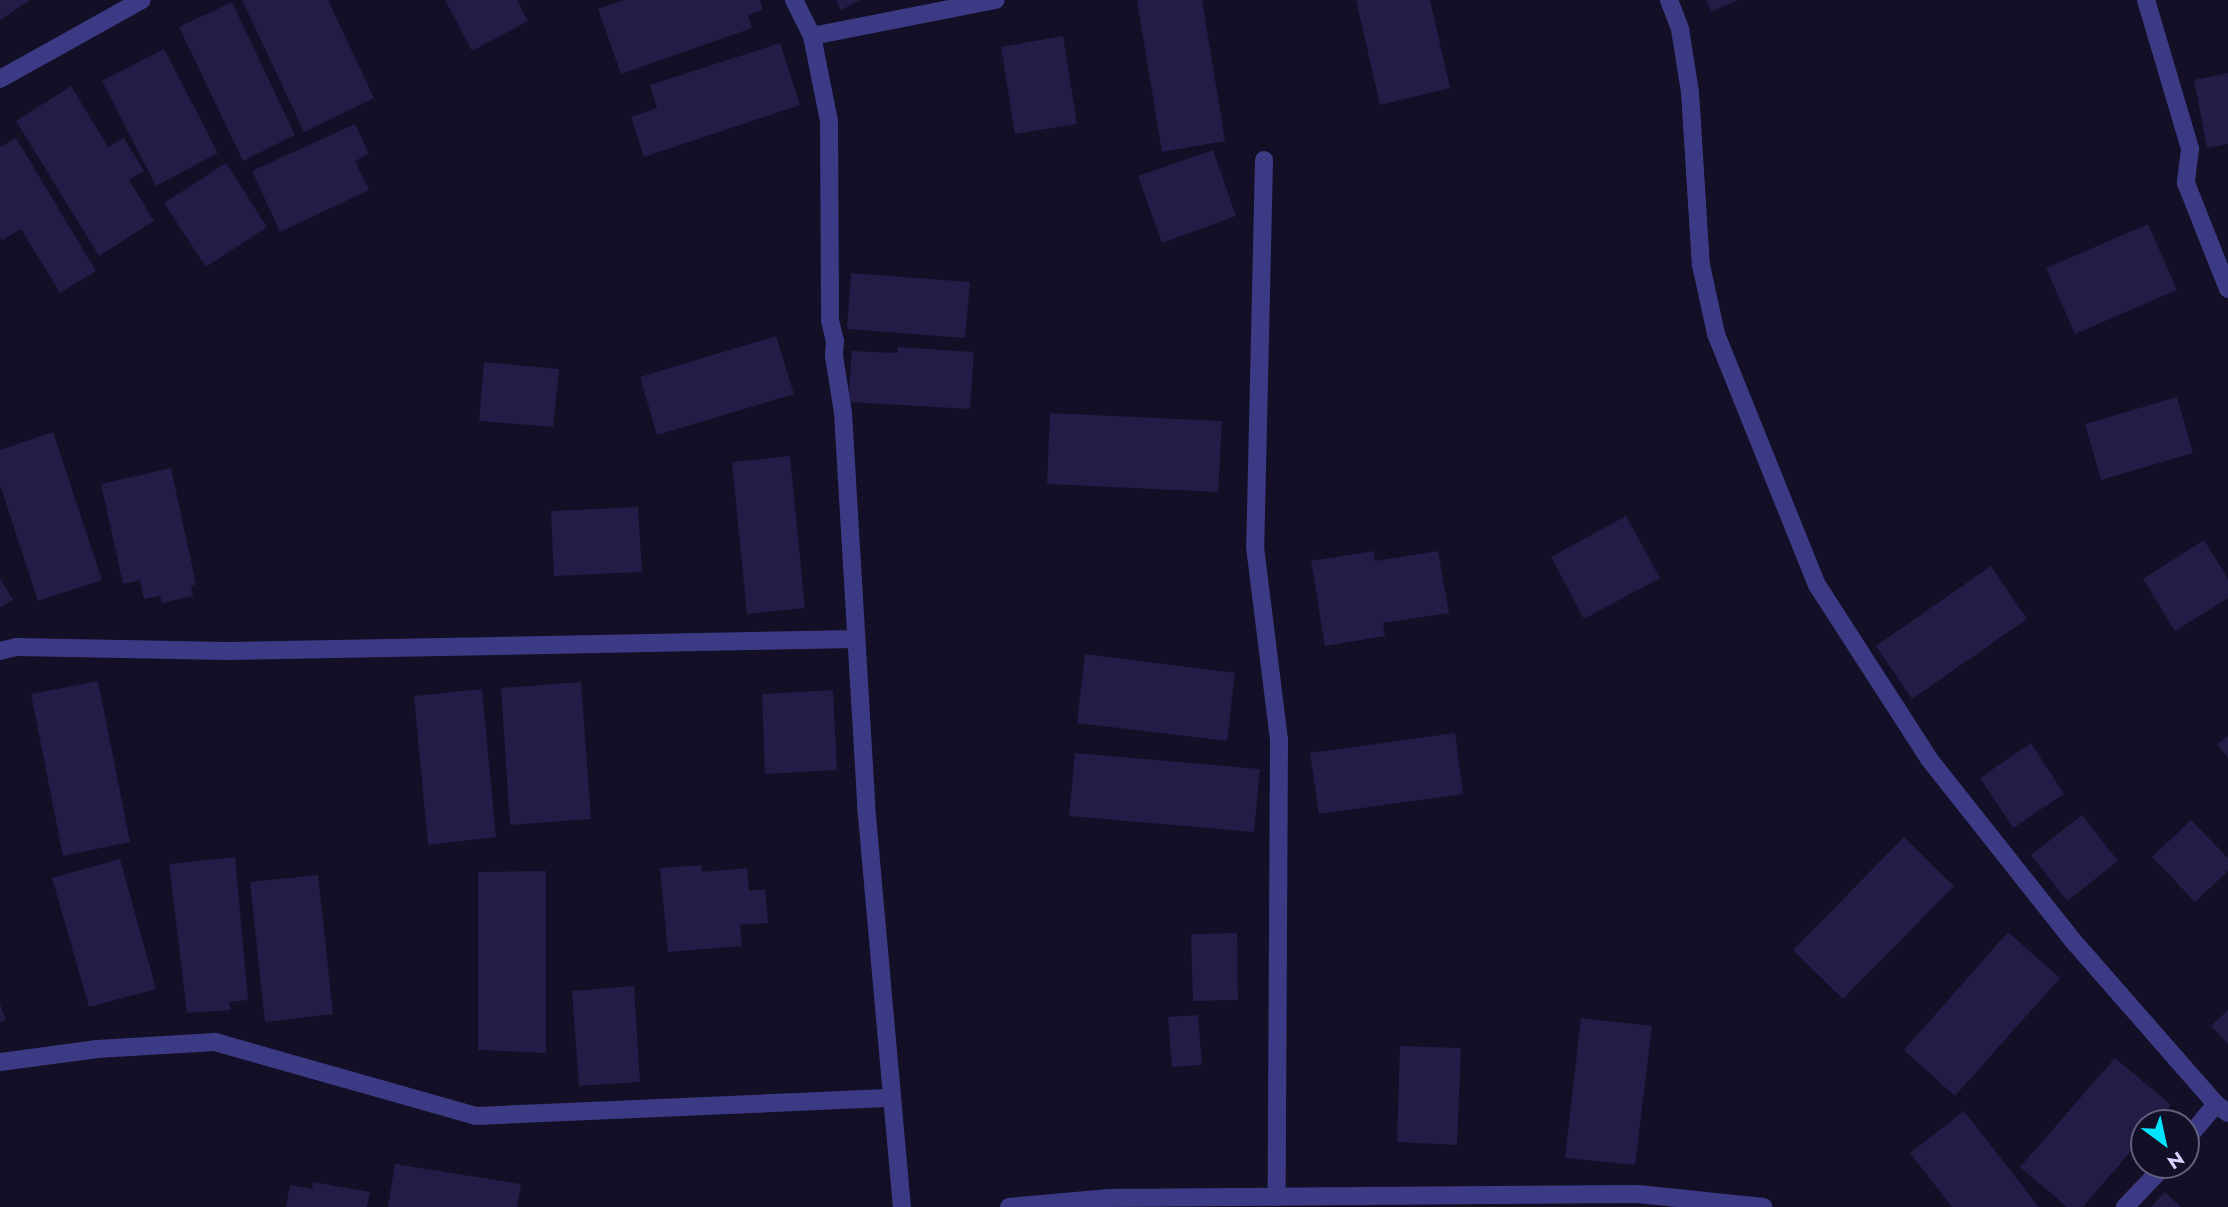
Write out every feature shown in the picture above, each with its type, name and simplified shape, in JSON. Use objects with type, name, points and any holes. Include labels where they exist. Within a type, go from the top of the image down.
[{"type":"street","points":[[0,79],[142,0]]},
{"type":"street","points":[[794,0],[812,36],[829,121],[830,320],[843,413],[866,805],[902,1207]]},
{"type":"street","points":[[812,36],[995,0]]},
{"type":"street","points":[[1669,0],[1680,29],[1690,92],[1701,265],[1716,334],[1817,585],[1929,759],[2076,943],[2222,1109],[2200,1128]]},
{"type":"street","points":[[2146,0],[2190,149],[2186,183],[2228,289]]},
{"type":"street","points":[[1264,160],[1255,547],[1279,740],[1277,1197]]},
{"type":"street","points":[[0,651],[16,647],[228,651],[856,639]]},
{"type":"street","points":[[0,1062],[97,1049],[215,1042],[476,1116],[892,1098]]},
{"type":"street","points":[[2125,1207],[2152,1179]]},
{"type":"street","points":[[1009,1207],[1107,1198],[1638,1194],[1763,1207]]},
{"type":"building","points":[[0,0],[30,0],[0,20]]},
{"type":"building","points":[[242,0],[328,0],[374,98],[304,132]]},
{"type":"building","points":[[445,0],[517,0],[528,21],[472,51]]},
{"type":"building","points":[[624,0],[760,0],[763,10],[748,15],[752,28],[621,74],[598,9]]},
{"type":"building","points":[[836,0],[861,0],[841,10]]},
{"type":"building","points":[[1137,0],[1202,0],[1225,141],[1162,152]]},
{"type":"building","points":[[1356,0],[1430,0],[1450,88],[1380,105]]},
{"type":"building","points":[[1706,0],[1738,0],[1711,12]]},
{"type":"building","points":[[232,2],[295,135],[243,161],[179,27]]},
{"type":"building","points":[[1063,36],[1077,124],[1015,134],[1001,47]]},
{"type":"building","points":[[780,43],[800,105],[644,157],[631,117],[657,108],[650,85]]},
{"type":"building","points":[[164,49],[218,153],[156,186],[102,81]]},
{"type":"building","points":[[2228,73],[2228,144],[2207,148],[2194,80]]},
{"type":"building","points":[[71,86],[108,147],[124,138],[144,171],[129,180],[154,221],[99,256],[16,121]]},
{"type":"building","points":[[355,124],[369,154],[355,161],[369,190],[280,232],[252,171]]},
{"type":"building","points":[[16,138],[96,271],[60,293],[21,229],[2,240],[0,237],[0,147]]},
{"type":"building","points":[[1213,150],[1236,216],[1162,243],[1138,176]]},
{"type":"building","points":[[226,163],[267,227],[206,267],[164,203]]},
{"type":"building","points":[[2148,224],[2177,290],[2075,334],[2046,268]]},
{"type":"building","points":[[851,273],[970,282],[965,338],[847,329]]},
{"type":"building","points":[[776,336],[794,394],[657,435],[640,377]]},
{"type":"building","points":[[898,347],[974,352],[970,409],[848,402],[852,351],[897,353]]},
{"type":"building","points":[[484,362],[559,369],[553,427],[479,421]]},
{"type":"building","points":[[2177,397],[2193,453],[2101,480],[2085,424]]},
{"type":"building","points":[[1050,413],[1222,421],[1218,492],[1047,484]]},
{"type":"building","points":[[53,432],[102,580],[38,601],[0,485],[0,450]]},
{"type":"building","points":[[790,456],[805,608],[747,614],[732,462]]},
{"type":"building","points":[[171,468],[196,584],[191,586],[193,596],[162,603],[160,596],[144,599],[140,580],[123,584],[101,484]]},
{"type":"building","points":[[638,507],[642,572],[554,576],[551,511]]},
{"type":"building","points":[[1626,516],[1660,578],[1584,619],[1551,557]]},
{"type":"building","points":[[2204,540],[2228,579],[2228,598],[2175,631],[2143,579]]},
{"type":"building","points":[[1374,551],[1375,561],[1438,551],[1449,613],[1383,623],[1385,636],[1325,646],[1311,561]]},
{"type":"building","points":[[1991,566],[2027,619],[1912,699],[1876,646]]},
{"type":"building","points":[[0,578],[13,600],[0,607]]},
{"type":"building","points":[[1085,654],[1235,673],[1227,741],[1077,723]]},
{"type":"building","points":[[98,681],[130,842],[63,856],[31,694]]},
{"type":"building","points":[[581,682],[591,819],[510,825],[501,688]]},
{"type":"building","points":[[482,689],[496,837],[428,845],[414,696]]},
{"type":"building","points":[[833,690],[837,770],[765,774],[762,694]]},
{"type":"building","points":[[1455,733],[1463,794],[1319,814],[1310,753]]},
{"type":"building","points":[[2228,736],[2228,758],[2217,744]]},
{"type":"building","points":[[2031,743],[2064,794],[2013,828],[1980,778]]},
{"type":"building","points":[[1075,753],[1260,769],[1254,832],[1069,816]]},
{"type":"building","points":[[2082,815],[2118,861],[2067,901],[2031,855]]},
{"type":"building","points":[[2191,820],[2228,858],[2228,871],[2195,902],[2152,857]]},
{"type":"building","points":[[1904,837],[1954,886],[1843,999],[1793,950]]},
{"type":"building","points":[[235,857],[248,1000],[229,1002],[231,1010],[187,1013],[169,864]]},
{"type":"building","points":[[120,859],[156,989],[89,1007],[52,878]]},
{"type":"building","points":[[701,865],[702,872],[747,868],[749,891],[765,889],[768,923],[740,925],[742,946],[668,952],[660,868]]},
{"type":"building","points":[[546,871],[546,1053],[478,1050],[478,872]]},
{"type":"building","points":[[318,875],[333,1014],[265,1022],[250,882]]},
{"type":"building","points":[[2008,932],[2060,978],[1955,1096],[1904,1050]]},
{"type":"building","points":[[1237,933],[1238,1000],[1193,1001],[1191,934]]},
{"type":"building","points":[[634,986],[640,1082],[579,1086],[572,991]]},
{"type":"building","points":[[0,1004],[6,1020],[0,1022]]},
{"type":"building","points":[[2228,1010],[2228,1044],[2211,1026]]},
{"type":"building","points":[[1198,1015],[1202,1065],[1172,1067],[1168,1017]]},
{"type":"building","points":[[1581,1018],[1652,1026],[1635,1165],[1565,1158]]},
{"type":"building","points":[[1400,1046],[1461,1048],[1457,1145],[1397,1142]]},
{"type":"building","points":[[2115,1058],[2171,1105],[2167,1109],[2130,1109],[2130,1152],[2083,1207],[2067,1207],[2020,1167]]},
{"type":"building","points":[[1964,1111],[2039,1207],[1952,1207],[1910,1153]]},
{"type":"building","points":[[395,1164],[521,1184],[517,1207],[388,1207]]},
{"type":"building","points":[[313,1182],[370,1192],[367,1207],[286,1207],[290,1185],[312,1189]]},
{"type":"building","points":[[2165,1192],[2181,1207],[2151,1207]]}]
